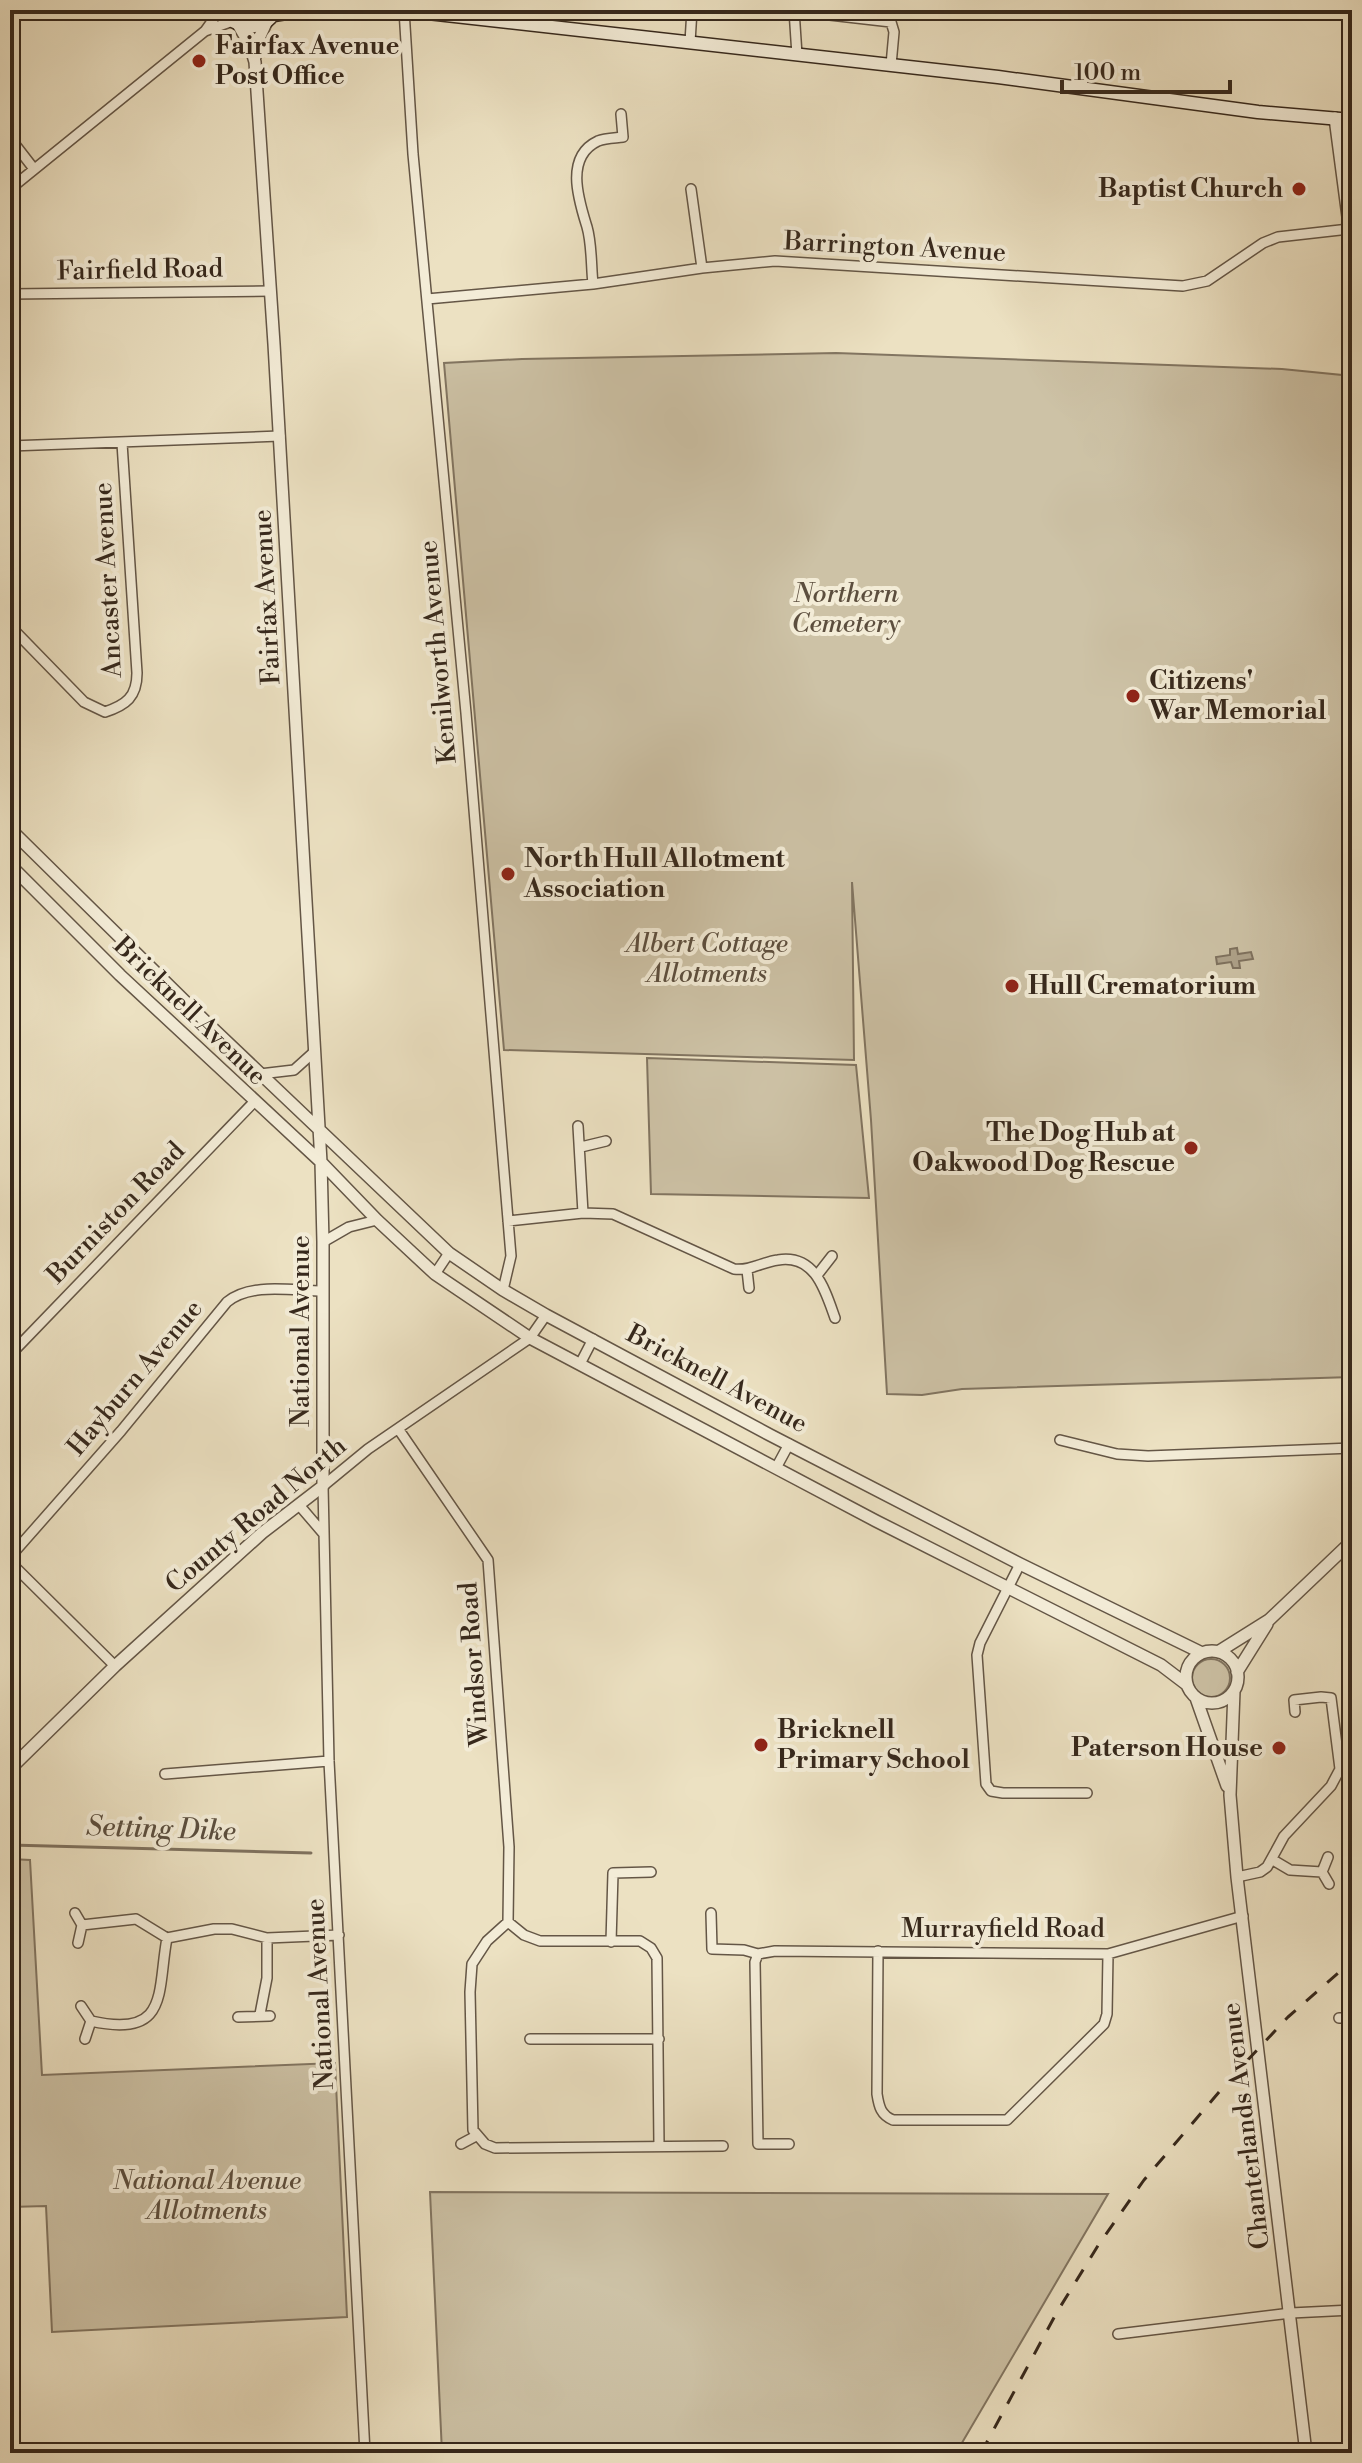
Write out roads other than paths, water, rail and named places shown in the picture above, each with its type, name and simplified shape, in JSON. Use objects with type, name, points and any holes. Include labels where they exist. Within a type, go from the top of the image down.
[{"type":"main road","points":[[220,10],[234,24],[254,27],[272,15],[304,10]]},
{"type":"main road","points":[[403,10],[482,14],[1258,112],[1352,120]]},
{"type":"street","points":[[10,189],[205,31],[220,10]]},
{"type":"street","name":"Kenilworth Avenue","points":[[403,10],[413,154],[466,713],[511,1256],[503,1290]]},
{"type":"street","points":[[690,42],[692,10]]},
{"type":"street","points":[[786,10],[891,22],[894,32],[891,65]]},
{"type":"street","points":[[794,10],[797,55]]},
{"type":"street","name":"Fairfax Avenue","points":[[255,62],[260,36],[272,15]]},
{"type":"street","points":[[205,31],[234,24]]},
{"type":"street","name":"Fairfax Avenue","points":[[234,24],[250,45],[255,62],[280,436],[319,1129]]},
{"type":"street","points":[[593,284],[576,170],[586,151],[598,141],[623,137],[621,114]]},
{"type":"street","points":[[1335,118],[1352,247]]},
{"type":"street","points":[[10,138],[34,169]]},
{"type":"street","points":[[691,189],[702,268]]},
{"type":"street","name":"Barrington Avenue","points":[[427,299],[593,284],[702,268],[800,261],[1183,286],[1207,281],[1263,243],[1278,237],[1349,229]]},
{"type":"street","name":"Fairfield Road","points":[[10,294],[270,291]]},
{"type":"street","name":"Ancaster Avenue","points":[[10,446],[280,436]]},
{"type":"street","name":"Ancaster Avenue","points":[[10,626],[84,702],[105,712],[123,706],[135,693],[137,673],[122,443]]},
{"type":"street","name":"Bricknell Avenue","points":[[10,829],[260,1074],[449,1253],[546,1315],[1020,1564],[1202,1653]]},
{"type":"street","name":"Bricknell Avenue","points":[[10,865],[120,975],[321,1162],[435,1274],[530,1338],[1161,1665],[1186,1684]]},
{"type":"street","name":"Bricknell Avenue","points":[[260,1074],[294,1070],[314,1052]]},
{"type":"street","name":"Burniston Road","points":[[10,1355],[254,1102]]},
{"type":"street","points":[[578,1126],[583,1213]]},
{"type":"street","name":"National Avenue","points":[[319,1129],[329,1761],[365,2453]]},
{"type":"street","points":[[581,1147],[606,1141]]},
{"type":"street","points":[[508,1221],[583,1213],[613,1214],[734,1269],[747,1270],[778,1260],[798,1260],[818,1274],[835,1318]]},
{"type":"street","points":[[323,1242],[349,1227],[377,1220]]},
{"type":"street","points":[[435,1274],[449,1253]]},
{"type":"street","points":[[818,1274],[832,1256]]},
{"type":"street","points":[[747,1270],[749,1288]]},
{"type":"street","name":"Hayburn Avenue","points":[[10,1560],[227,1302],[237,1294],[251,1290],[323,1291]]},
{"type":"street","name":"County Road North","points":[[10,1769],[115,1666],[262,1533],[368,1449],[530,1338],[546,1315]]},
{"type":"street","points":[[580,1364],[593,1339]]},
{"type":"street","name":"Windsor Road","points":[[399,1430],[488,1560],[509,1847],[508,1922]]},
{"type":"street","points":[[1060,1440],[1117,1454],[1148,1456],[1352,1448]]},
{"type":"street","points":[[776,1468],[789,1444]]},
{"type":"street","points":[[299,1505],[323,1533]]},
{"type":"street","points":[[1269,1620],[1237,1672],[1234,1691],[1225,1700],[1208,1703],[1196,1698],[1186,1684],[1191,1660],[1202,1653],[1218,1652],[1269,1620],[1352,1541]]},
{"type":"street","points":[[10,1560],[115,1666]]},
{"type":"street","points":[[1020,1564],[980,1643],[977,1655],[986,1784],[991,1791],[1003,1793],[1087,1793]]},
{"type":"street","points":[[1218,1652],[1231,1659],[1237,1672]]},
{"type":"street","name":"Chanterlands Avenue","points":[[1234,1691],[1230,1795],[1237,1877],[1306,2453]]},
{"type":"street","name":"Chanterlands Avenue","points":[[1196,1698],[1230,1795]]},
{"type":"street","points":[[1237,1877],[1260,1872],[1273,1860],[1284,1836],[1331,1786],[1340,1769],[1331,1698],[1294,1700],[1295,1712]]},
{"type":"street","points":[[165,1774],[329,1761]]},
{"type":"street","points":[[1322,1872],[1328,1857]]},
{"type":"street","points":[[1273,1860],[1290,1870],[1322,1872]]},
{"type":"street","points":[[611,1942],[613,1873],[651,1872]]},
{"type":"street","points":[[1322,1872],[1329,1884]]},
{"type":"street","points":[[75,1913],[82,1925],[78,1943]]},
{"type":"street","name":"Murrayfield Road","points":[[711,1913],[712,1949],[744,1950],[758,1954],[765,1951],[878,1951],[1108,1954],[1243,1916]]},
{"type":"street","points":[[82,1925],[136,1919],[167,1938],[214,1929],[232,1929],[267,1938],[339,1935]]},
{"type":"street","points":[[659,2145],[657,1958],[651,1948],[640,1941],[540,1941],[524,1935],[508,1922],[487,1941],[472,1964],[472,2114],[476,2136],[495,2148],[723,2146]]},
{"type":"street","points":[[81,2006],[91,2021],[125,2025],[147,2017],[162,1993],[167,1938]]},
{"type":"street","points":[[238,2017],[265,2015],[267,1938]]},
{"type":"street","points":[[878,1951],[877,2094],[879,2107],[885,2116],[893,2120],[1007,2120],[1104,2024],[1107,2014],[1108,1954]]},
{"type":"street","points":[[758,1954],[755,1962],[758,2144],[789,2144]]},
{"type":"street","points":[[1339,2018],[1352,2018]]},
{"type":"street","points":[[85,2039],[91,2021]]},
{"type":"street","points":[[530,2039],[659,2039]]},
{"type":"street","points":[[461,2144],[476,2136]]},
{"type":"street","points":[[1118,2334],[1291,2313],[1352,2310]]},
{"type":"waterway","name":"Setting Dike","points":[[10,1845],[311,1853]]},
{"type":"railway","points":[[981,2453],[1057,2312],[1144,2180],[1288,2017],[1352,1961]]},
{"type":"place","name":"Fairfax Avenue Post Office","points":[[199,61]]},
{"type":"place","name":"Baptist Church","points":[[1299,189]]},
{"type":"place","name":"Citizens' War Memorial","points":[[1133,696]]},
{"type":"place","name":"North Hull Allotment Association","points":[[508,874]]},
{"type":"place","name":"Hull Crematorium","points":[[1012,986]]},
{"type":"place","name":"The Dog Hub at Oakwood Dog Rescue","points":[[1191,1148]]},
{"type":"place","name":"Bricknell Primary School","points":[[761,1745]]},
{"type":"place","name":"Paterson House","points":[[1279,1748]]},
{"type":"park label","name":"Northern Cemetery","points":[[846,609]]},
{"type":"park label","name":"Albert Cottage Allotments","points":[[707,959]]},
{"type":"park label","name":"National Avenue Allotments","points":[[207,2196]]}]
